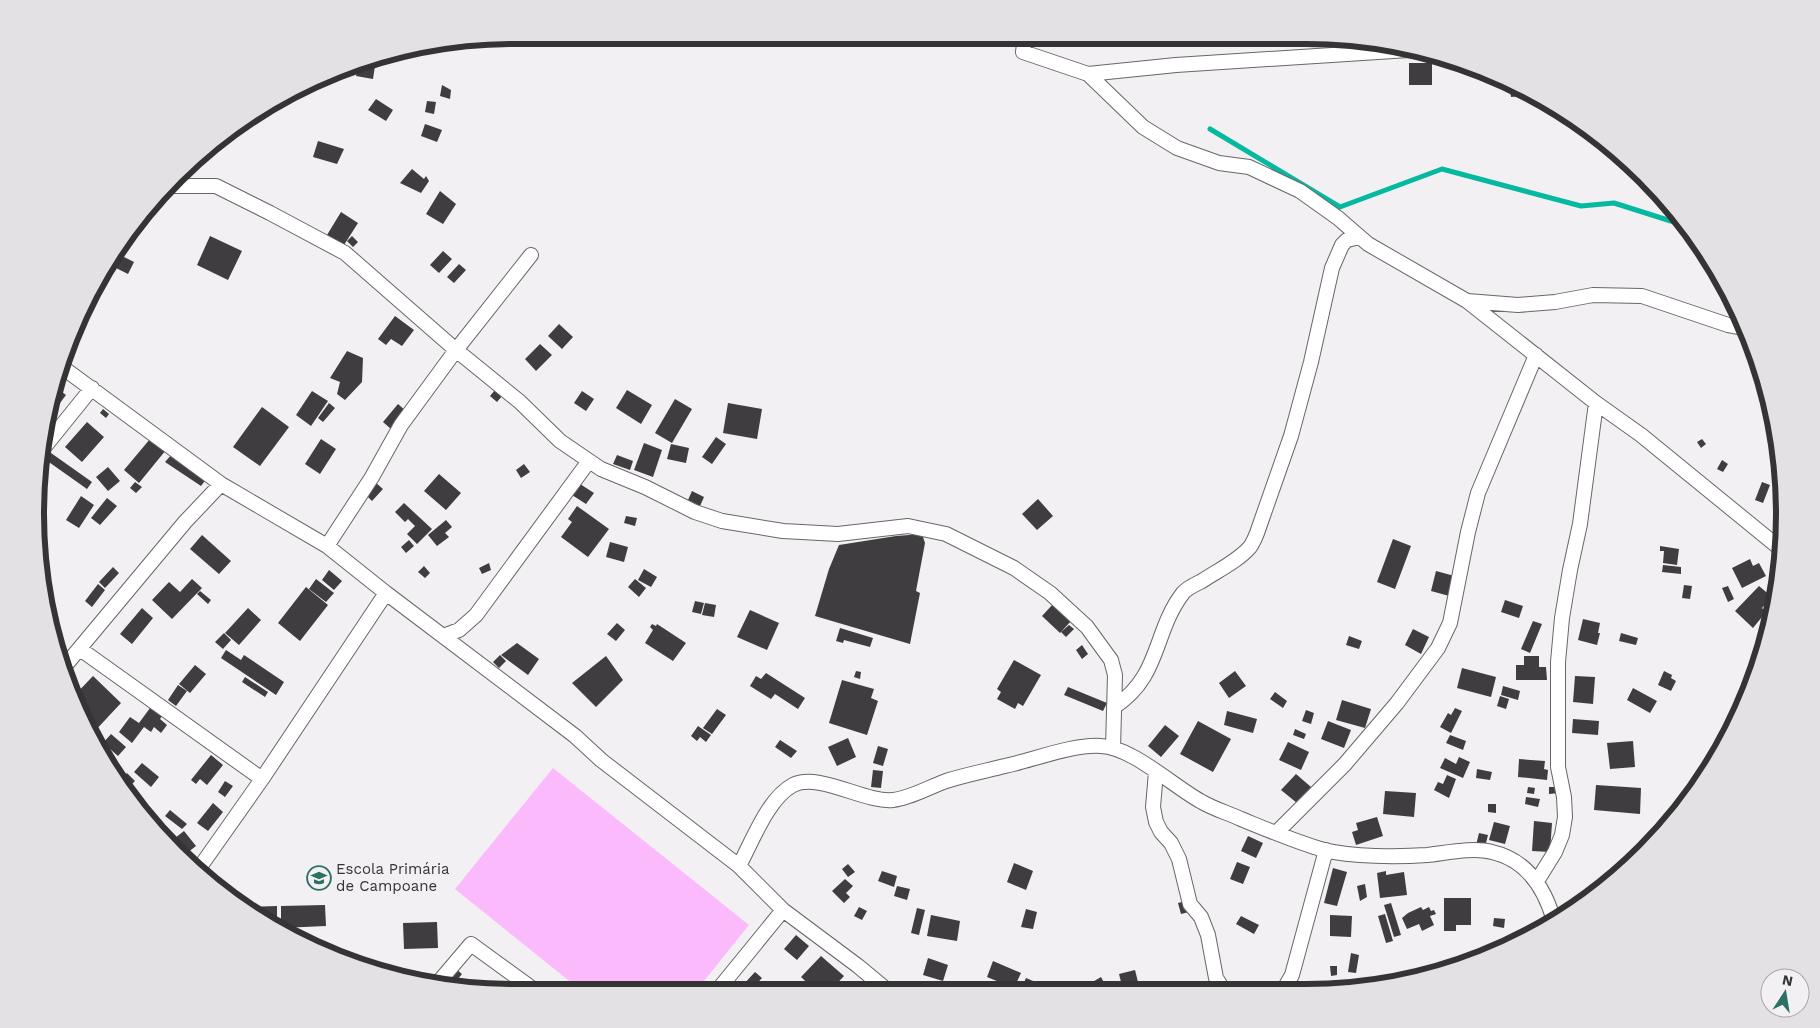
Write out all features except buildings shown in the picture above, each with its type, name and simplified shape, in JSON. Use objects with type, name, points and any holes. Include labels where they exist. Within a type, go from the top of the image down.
[{"type":"street","points":[[1024,44],[1023,52],[1088,74],[1176,65],[1387,51]]},
{"type":"street","points":[[1338,54],[1342,46]]},
{"type":"street","points":[[1088,74],[1143,127],[1177,148],[1219,163],[1249,167],[1300,191],[1338,218],[1368,244],[1467,301],[1596,403],[1641,436],[1775,544]]},
{"type":"street","points":[[176,186],[216,186],[270,212],[345,253],[456,350],[520,402],[560,440],[601,469],[645,487],[695,512],[722,521],[782,531],[838,534],[908,526],[946,534],[1014,568],[1050,593],[1087,627],[1110,660],[1115,675],[1113,748]]},
{"type":"street","points":[[1114,707],[1133,692],[1149,669],[1173,611],[1184,591],[1250,547],[1260,525],[1291,436],[1311,362],[1332,268],[1342,245],[1347,240],[1360,237]]},
{"type":"street","points":[[327,546],[372,477],[400,424],[531,255]]},
{"type":"street","points":[[1467,301],[1518,305],[1593,296],[1642,296],[1737,327]]},
{"type":"street","points":[[1276,833],[1346,764],[1397,703],[1438,648],[1450,623],[1468,532],[1478,493],[1536,355]]},
{"type":"street","points":[[67,370],[221,484],[327,546],[575,736],[615,771],[739,866],[783,910],[880,984]]},
{"type":"street","points":[[50,440],[92,388]]},
{"type":"street","points":[[1537,881],[1555,852],[1562,835],[1565,817],[1564,796],[1558,768],[1559,653],[1562,618],[1580,524],[1596,403]]},
{"type":"street","points":[[444,636],[459,630],[476,616],[589,461]]},
{"type":"street","points":[[68,662],[185,522],[221,484]]},
{"type":"street","points":[[201,865],[262,779],[386,593]]},
{"type":"street","points":[[80,649],[262,779]]},
{"type":"street","points":[[739,866],[770,808],[783,791],[795,784],[808,782],[826,784],[870,797],[892,800],[911,796],[967,774],[1051,754],[1101,746],[1113,748],[1131,756],[1203,803],[1276,833],[1326,850],[1386,856],[1425,855],[1458,851],[1491,852],[1512,860],[1537,881],[1552,914]]},
{"type":"street","points":[[1156,772],[1153,807],[1156,822],[1161,832],[1171,843],[1179,859],[1190,904],[1201,917],[1208,935],[1216,978],[1219,984]]},
{"type":"street","points":[[1287,984],[1292,975],[1326,850]]},
{"type":"street","points":[[724,984],[783,910]]},
{"type":"street","points":[[442,978],[471,944],[526,984]]},
{"type":"shaded area","points":[[553,768],[749,925],[702,984],[573,984],[455,889]]},
{"type":"waterway","points":[[1210,129],[1340,207],[1442,169],[1581,206],[1614,203],[1674,222]]},
{"type":"place","name":"Escola Primária de Campoane","points":[[319,878]]}]
